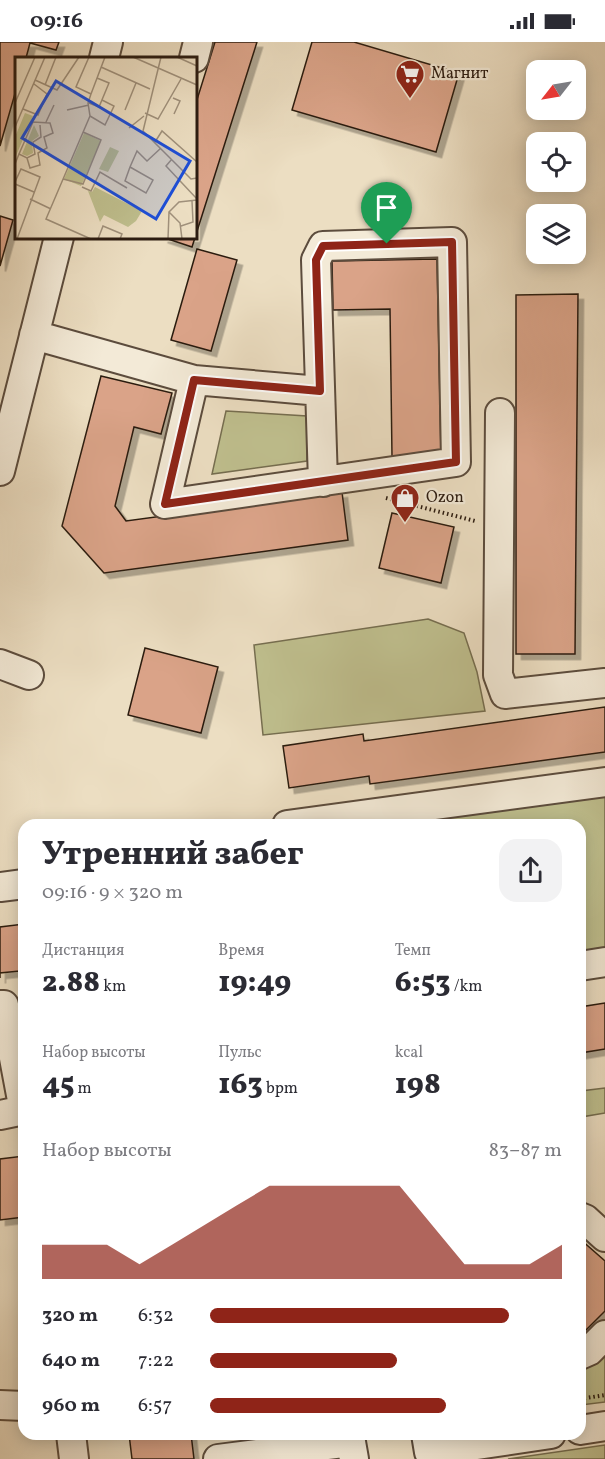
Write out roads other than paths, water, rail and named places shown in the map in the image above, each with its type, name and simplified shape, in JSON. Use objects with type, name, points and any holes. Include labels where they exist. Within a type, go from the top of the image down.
[{"type":"street","points":[[104,57],[108,42]]},
{"type":"street","points":[[194,57],[198,42]]},
{"type":"street","points":[[0,471],[8,405],[34,335],[60,238]]},
{"type":"street","points":[[194,380],[165,504],[323,482],[456,462],[452,242],[323,246],[316,260],[323,482]]},
{"type":"street","points":[[34,335],[194,380],[320,391]]},
{"type":"street","points":[[500,413],[498,675],[505,694],[605,683]]},
{"type":"street","points":[[0,664],[28,675]]},
{"type":"street","points":[[331,819],[605,782]]},
{"type":"street","points":[[0,887],[18,885]]},
{"type":"street","points":[[586,965],[605,962]]},
{"type":"street","points":[[0,1005],[4,1005],[18,1079]]},
{"type":"street","points":[[0,1115],[18,1112]]},
{"type":"street","points":[[586,1220],[605,1237]]},
{"type":"street","points":[[586,1352],[605,1335]]},
{"type":"street","points":[[0,1405],[18,1406]]},
{"type":"street","points":[[586,1429],[605,1426]]},
{"type":"street","points":[[72,1440],[74,1459]]},
{"type":"street","points":[[427,1440],[429,1452],[510,1440]]},
{"type":"street","points":[[218,1459],[351,1442],[354,1459]]},
{"type":"place","name":"Магнит","points":[[410,100]]},
{"type":"place","name":"Ozon","points":[[405,524]]}]
